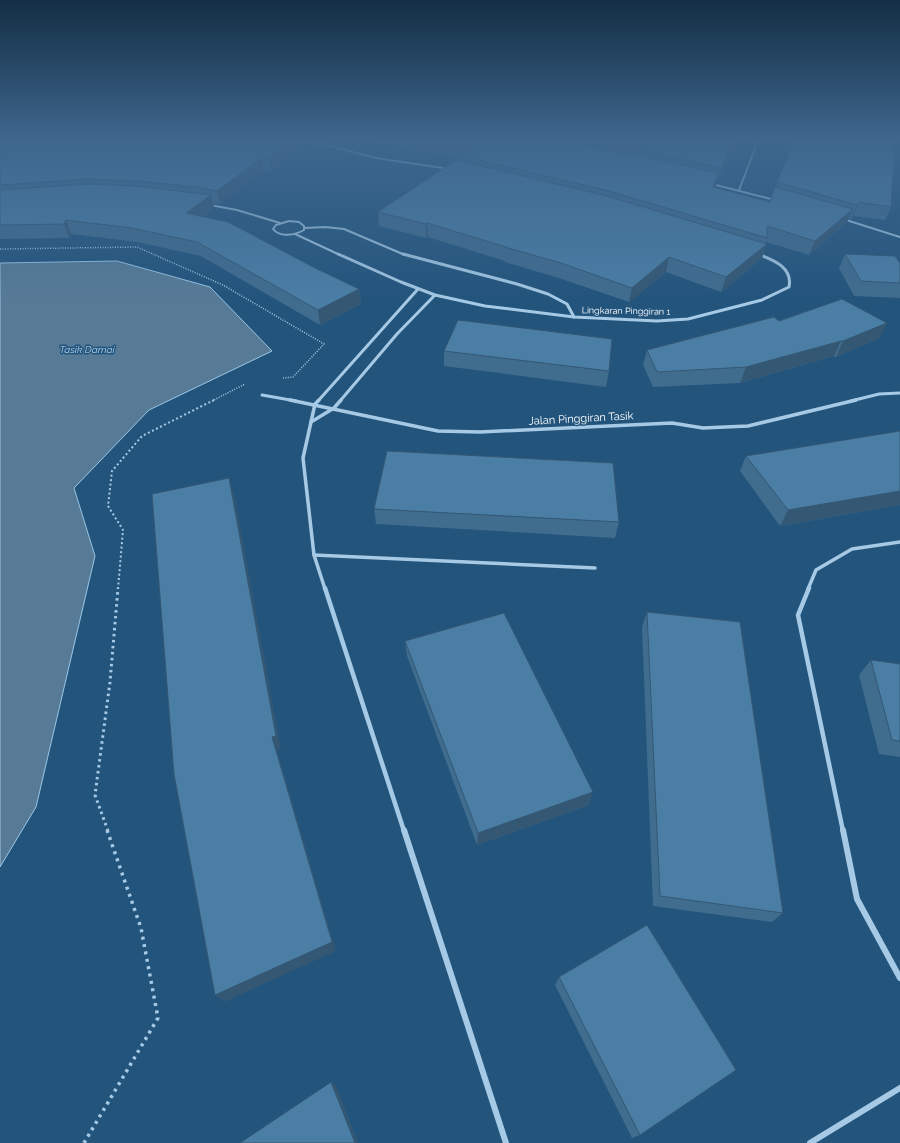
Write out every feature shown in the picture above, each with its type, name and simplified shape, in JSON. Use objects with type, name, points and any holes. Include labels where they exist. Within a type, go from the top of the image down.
[{"type":"street","points":[[754,194],[777,201]]},
{"type":"street","points":[[207,205],[236,210],[280,223],[294,221],[302,224],[304,228],[302,231],[295,234]]},
{"type":"street","points":[[838,217],[900,237]]},
{"type":"street","name":"Lingkaran Pinggiran 1","points":[[280,223],[273,229],[276,233],[285,235],[295,234],[418,289],[435,295],[485,306],[574,317],[657,321],[688,319],[762,300],[789,287],[791,282],[788,273],[771,259],[757,253]]},
{"type":"street","name":"Lingkaran Pinggiran 1","points":[[304,228],[325,226],[344,229],[411,257],[517,284],[548,294],[567,304],[574,317]]},
{"type":"street","points":[[418,289],[315,404],[303,458],[314,555],[506,1143]]},
{"type":"street","points":[[311,422],[334,408],[397,334],[435,295]]},
{"type":"street","name":"Jalan Pinggiran Tasik","points":[[262,395],[315,404],[438,431],[480,432],[672,423],[703,428],[748,426],[879,394],[900,393]]},
{"type":"street","points":[[900,542],[852,550],[816,570],[798,615],[857,899],[900,978]]},
{"type":"street","points":[[314,555],[595,568]]},
{"type":"street","points":[[810,1143],[900,1088]]},
{"type":"path","points":[[0,248],[137,247],[224,285],[324,344],[293,377],[279,378]]},
{"type":"path","points":[[84,1143],[158,1018],[141,928],[95,795],[110,682],[123,530],[108,506],[112,471],[142,436],[252,381]]},
{"type":"water","name":"Tasik Damai","points":[[117,261],[210,287],[272,351],[149,410],[74,488],[95,556],[36,807],[0,867],[0,263]]},
{"type":"building","points":[[0,194],[211,195],[186,213],[228,222],[315,268],[359,289],[318,310],[197,242],[132,228],[66,220],[64,224],[0,225]]},
{"type":"building","points":[[404,194],[600,194],[767,244],[726,277],[669,257],[632,288],[561,263],[427,223],[378,212]]},
{"type":"building","points":[[620,194],[741,194],[770,202],[773,194],[801,194],[853,209],[815,241],[767,226],[767,238]]},
{"type":"building","points":[[820,194],[892,194],[891,207],[858,202],[859,203],[857,205]]},
{"type":"building","points":[[845,254],[895,256],[900,263],[900,283],[861,281]]},
{"type":"building","points":[[842,299],[887,323],[843,341],[746,367],[657,372],[647,350],[774,317],[779,321]]},
{"type":"building","points":[[458,320],[612,339],[609,371],[444,351]]},
{"type":"building","points":[[900,431],[900,491],[788,510],[746,456]]},
{"type":"building","points":[[387,451],[613,463],[619,522],[374,509]]},
{"type":"building","points":[[229,478],[276,736],[272,737],[332,942],[215,995],[174,774],[152,494]]},
{"type":"building","points":[[647,612],[740,622],[783,913],[660,896]]},
{"type":"building","points":[[504,613],[593,792],[478,833],[405,641]]},
{"type":"building","points":[[871,660],[900,664],[900,741],[892,740]]},
{"type":"building","points":[[647,925],[736,1070],[640,1135],[559,977]]},
{"type":"building","points":[[331,1082],[355,1143],[240,1143]]}]
